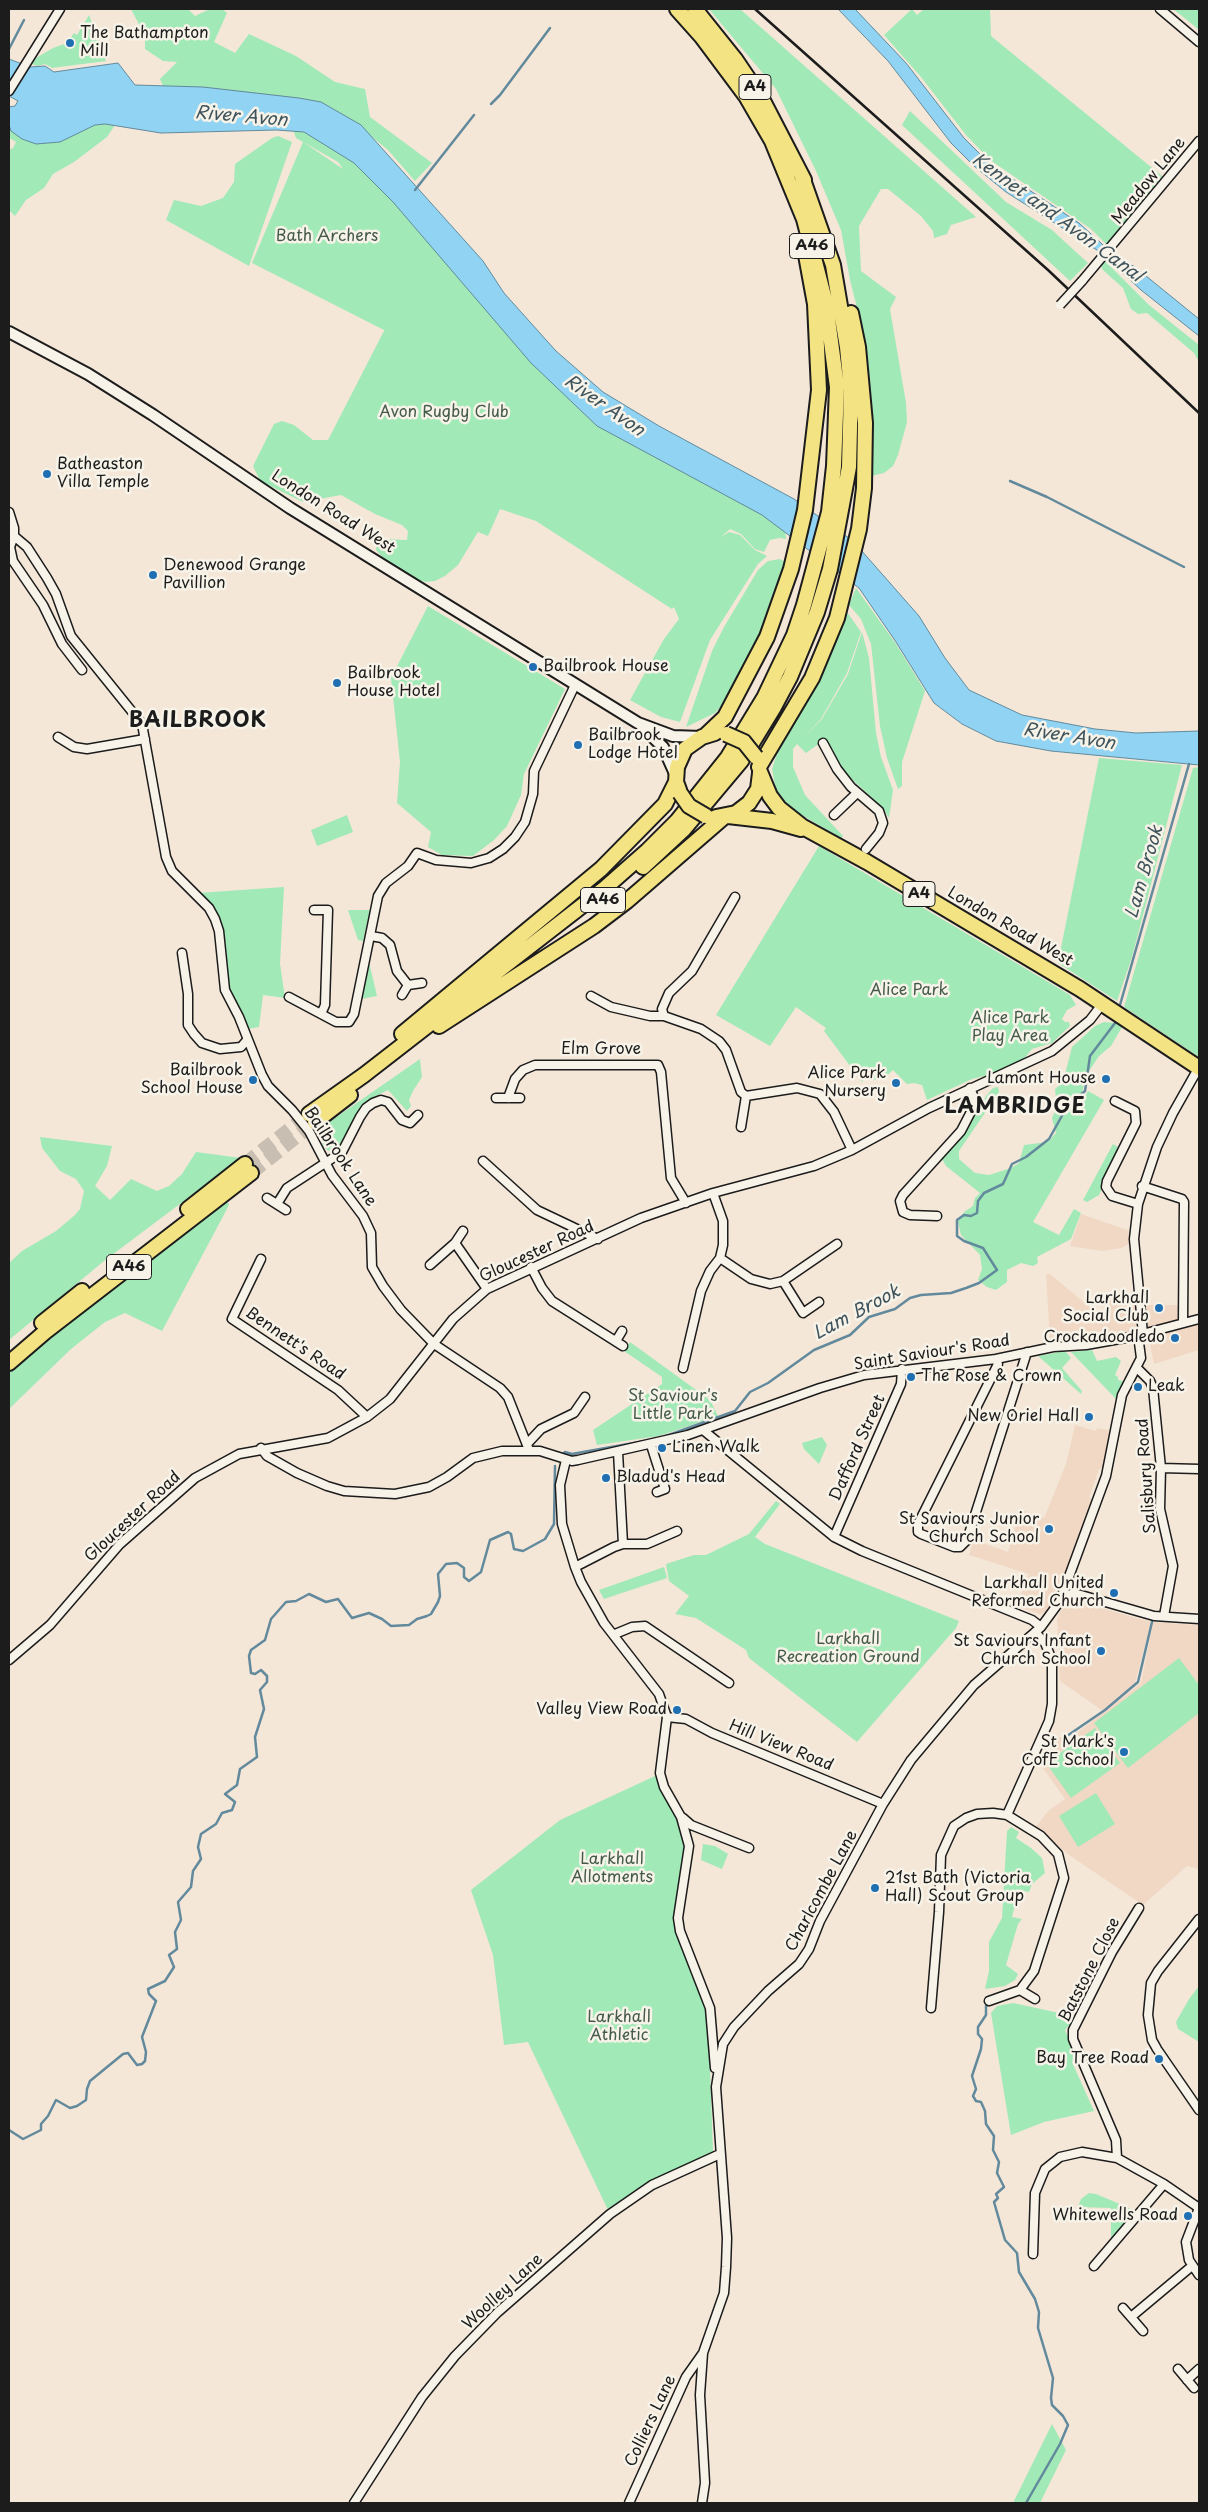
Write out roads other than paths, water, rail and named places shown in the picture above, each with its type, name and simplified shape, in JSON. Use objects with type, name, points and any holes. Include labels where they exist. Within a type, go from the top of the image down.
[{"type":"highway","name":"A4","points":[[677,9],[702,37],[735,84]]},
{"type":"highway","name":"A4","points":[[695,9],[735,59],[762,99],[802,174]]},
{"type":"highway","points":[[333,1096],[347,1080],[601,869],[665,804],[677,784],[677,767],[685,748],[704,736],[726,717],[767,637],[791,569],[805,510],[818,409],[818,344],[815,304],[802,238],[777,162],[735,84]]},
{"type":"highway","name":"A46","points":[[735,84],[746,96],[772,141],[789,179],[812,245],[826,304],[836,387],[836,424],[829,512],[804,605],[786,653],[764,698],[728,757],[677,821],[641,857],[605,888],[371,1069],[333,1096],[312,1118],[438,1027],[610,894],[684,829],[741,760],[774,706],[817,612],[830,569],[844,501],[851,436],[848,356],[841,306],[833,265],[802,174]]},
{"type":"highway","points":[[438,1027],[594,926],[627,902],[726,817],[743,809],[754,797],[758,765],[812,678],[837,618],[859,529],[866,450],[863,390],[849,299],[838,259],[802,174]]},
{"type":"highway","name":"A4","points":[[704,736],[726,734],[744,742],[758,765]]},
{"type":"highway","name":"London Road West","points":[[758,765],[770,796],[779,808],[811,832]]},
{"type":"highway","name":"A4","points":[[677,784],[689,806],[706,816],[726,817]]},
{"type":"highway","name":"London Road West","points":[[726,817],[772,821],[811,832],[862,855],[1103,1003],[1199,1068]]},
{"type":"highway","name":"A46","points":[[9,1351],[57,1310],[248,1169],[51,1327],[9,1364]]},
{"type":"street","points":[[9,91],[60,9]]},
{"type":"street","points":[[1160,9],[1199,42]]},
{"type":"street","name":"Meadow Lane","points":[[1060,305],[1102,260],[1199,141]]},
{"type":"street","name":"London Road West","points":[[9,332],[86,373],[153,415],[290,508],[426,590],[638,724],[662,746],[677,784]]},
{"type":"street","points":[[9,512],[14,528],[14,536],[10,547],[13,561],[43,605],[62,644],[82,670]]},
{"type":"street","name":"Bailbrook Lane","points":[[14,536],[27,546],[47,578],[56,594],[71,636],[142,724],[166,858],[172,871],[208,908],[215,919],[219,931],[225,990],[239,1017],[247,1040],[268,1086],[292,1110],[309,1131],[325,1162],[368,1225],[371,1233],[370,1257],[377,1277],[401,1310],[434,1344],[500,1388],[508,1397],[528,1447]]},
{"type":"street","points":[[289,998],[341,1024],[348,1022],[352,1018],[378,896],[386,883],[408,866],[417,853],[436,860],[471,863],[489,858],[503,849],[515,837],[525,822],[533,794],[534,771],[575,685]]},
{"type":"street","name":"London Road West","points":[[638,724],[673,736],[704,736]]},
{"type":"street","points":[[58,737],[74,747],[87,749],[145,739]]},
{"type":"street","points":[[823,744],[837,769],[857,793],[879,811],[883,823],[879,832],[862,855]]},
{"type":"street","points":[[834,815],[857,793]]},
{"type":"street","points":[[664,1016],[662,1009],[669,993],[692,971],[735,897]]},
{"type":"street","points":[[314,910],[328,910],[325,1005],[321,1014]]},
{"type":"street","points":[[371,936],[382,938],[390,945],[397,971],[408,985]]},
{"type":"street","points":[[182,953],[188,994],[188,1019],[194,1034],[202,1043],[220,1049],[241,1047],[247,1040]]},
{"type":"street","points":[[408,985],[422,983]]},
{"type":"street","points":[[402,995],[408,985]]},
{"type":"street","points":[[591,996],[611,1007],[650,1016],[664,1016],[701,1029],[720,1041],[726,1050],[736,1083],[741,1092],[746,1096],[797,1088],[820,1094],[834,1112],[852,1150]]},
{"type":"street","name":"Gloucester Road","points":[[9,1660],[50,1625],[94,1571],[154,1512],[209,1470],[238,1454],[261,1448],[328,1438],[368,1417],[390,1399],[464,1306],[487,1288],[640,1218],[714,1193],[814,1166],[852,1150],[929,1108],[970,1088],[1019,1068],[1052,1051],[1090,1020],[1103,1003]]},
{"type":"street","name":"Elm Grove","points":[[508,1098],[515,1079],[523,1070],[534,1065],[658,1065],[661,1072],[672,1178],[686,1203]]},
{"type":"street","points":[[1137,1368],[1141,1351],[1134,1239],[1138,1204],[1142,1186],[1172,1113],[1199,1068]]},
{"type":"street","points":[[937,1216],[910,1215],[903,1212],[900,1201],[903,1195],[961,1130],[976,1102],[970,1088]]},
{"type":"street","points":[[741,1127],[746,1096]]},
{"type":"street","points":[[496,1098],[520,1098]]},
{"type":"street","points":[[277,1204],[288,1188],[346,1148],[360,1117],[372,1103],[381,1100],[388,1102],[402,1120],[410,1123],[418,1114]]},
{"type":"street","points":[[1115,1101],[1134,1111],[1136,1123],[1106,1187],[1112,1196],[1138,1204]]},
{"type":"street","points":[[483,1161],[538,1210],[598,1238]]},
{"type":"street","points":[[1142,1186],[1182,1199],[1184,1202],[1183,1323]]},
{"type":"street","points":[[682,1368],[701,1291],[710,1272],[720,1258],[724,1221],[714,1193]]},
{"type":"street","points":[[266,1198],[286,1210]]},
{"type":"street","points":[[430,1266],[455,1243],[463,1231]]},
{"type":"street","points":[[455,1243],[487,1288]]},
{"type":"street","points":[[720,1258],[759,1282],[770,1284],[783,1281],[837,1244]]},
{"type":"street","name":"Bennett's Road","points":[[261,1259],[232,1319],[338,1390],[368,1417]]},
{"type":"street","points":[[531,1267],[542,1288],[552,1301],[624,1346]]},
{"type":"street","points":[[783,1281],[803,1313],[819,1302]]},
{"type":"street","name":"Saint Saviour's Road","points":[[261,1448],[267,1456],[282,1465],[327,1486],[344,1491],[395,1494],[429,1487],[447,1478],[473,1458],[502,1451],[528,1447],[566,1460],[578,1460],[651,1445],[703,1430],[820,1388],[864,1375],[1086,1345],[1140,1335],[1199,1319]]},
{"type":"street","points":[[616,1341],[622,1331]]},
{"type":"street","points":[[996,1358],[998,1364],[917,1528],[921,1534],[954,1547],[960,1547],[967,1540],[1027,1352]]},
{"type":"street","name":"Salisbury Road","points":[[1137,1368],[1150,1381],[1153,1388],[1161,1468],[1160,1509],[1163,1530],[1173,1566],[1164,1616]]},
{"type":"street","name":"Charlcombe Lane","points":[[702,2503],[705,2483],[700,2395],[703,2353],[724,2293],[726,2267],[727,2238],[716,2087],[724,2044],[734,2027],[768,1991],[799,1964],[883,1804],[911,1760],[974,1685],[1051,1616],[1062,1597],[1094,1512],[1106,1476],[1122,1395],[1137,1368]]},
{"type":"street","name":"Dafford Street","points":[[834,1537],[901,1384],[902,1369]]},
{"type":"street","points":[[528,1447],[541,1429],[574,1413],[585,1397]]},
{"type":"street","points":[[703,1430],[834,1537],[862,1551],[1032,1620],[1052,1660],[1052,1704],[1048,1721],[1007,1815]]},
{"type":"street","points":[[651,1445],[665,1489],[657,1492]]},
{"type":"street","points":[[618,1452],[623,1544]]},
{"type":"street","points":[[566,1460],[560,1485],[562,1524],[575,1567],[581,1582],[604,1623],[615,1634],[659,1694],[667,1717],[660,1773],[664,1787],[681,1816],[690,1825],[749,1848]]},
{"type":"street","points":[[1161,1468],[1199,1469]]},
{"type":"street","points":[[575,1567],[623,1544],[647,1544],[677,1531]]},
{"type":"street","points":[[1062,1597],[1074,1593],[1127,1609],[1164,1616],[1199,1619]]},
{"type":"street","points":[[615,1634],[632,1627],[645,1626],[729,1683]]},
{"type":"street","name":"Hill View Road","points":[[667,1717],[686,1719],[712,1733],[883,1804]]},
{"type":"street","points":[[931,2008],[939,1912],[941,1855],[947,1837],[954,1826],[966,1818],[978,1814],[1007,1815],[1033,1831],[1054,1848],[1061,1859],[1064,1878],[1034,1971],[1020,1990],[989,2001]]},
{"type":"street","points":[[681,1816],[689,1846],[678,1918],[680,1931],[710,2008],[716,2087]]},
{"type":"street","name":"Batstone Close","points":[[1117,2158],[1116,2140],[1073,2039],[1072,2030],[1112,1952],[1139,1908]]},
{"type":"street","points":[[1199,1919],[1158,1971],[1151,1983],[1148,2007],[1152,2040],[1199,2110]]},
{"type":"street","points":[[1020,1990],[1035,1999]]},
{"type":"street","points":[[1033,2254],[1035,2193],[1045,2169],[1060,2156],[1074,2153],[1092,2153],[1117,2158],[1164,2184],[1199,2208],[1186,2242],[1192,2266],[1199,2275]]},
{"type":"street","name":"Woolley Lane","points":[[354,2503],[422,2396],[455,2356],[498,2312],[610,2214],[652,2186],[720,2154]]},
{"type":"street","points":[[1094,2266],[1164,2184]]},
{"type":"street","points":[[1131,2317],[1192,2266]]},
{"type":"street","points":[[1123,2308],[1143,2331]]},
{"type":"street","name":"Colliers Lane","points":[[629,2503],[686,2377],[703,2353]]},
{"type":"street","points":[[1178,2369],[1194,2388]]},
{"type":"street","points":[[1187,2380],[1199,2369]]},
{"type":"water","name":"Kennet and Avon Canal","points":[[838,9],[855,9],[906,63],[964,138],[990,164],[1079,223],[1113,254],[1135,267],[1199,319],[1199,336],[1141,290],[1100,252],[1006,192],[974,166],[951,143],[888,61]]},
{"type":"water","name":"River Avon","points":[[9,59],[30,67],[45,66],[54,72],[118,63],[135,85],[203,87],[299,98],[321,102],[361,125],[483,261],[504,293],[556,351],[603,392],[659,426],[794,499],[853,541],[919,616],[945,658],[969,690],[1022,715],[1095,729],[1136,733],[1199,731],[1199,765],[1051,751],[996,741],[962,724],[934,703],[859,588],[762,515],[597,426],[531,363],[393,202],[354,163],[304,132],[276,130],[161,133],[105,124],[95,125],[60,142],[36,144],[22,139],[11,131],[9,125],[9,107],[15,106],[18,101],[9,96]]},
{"type":"waterway","points":[[9,49],[24,20]]},
{"type":"waterway","points":[[491,104],[500,95],[550,28]]},
{"type":"waterway","points":[[415,190],[474,115]]},
{"type":"waterway","points":[[1010,481],[1047,497],[1184,567]]},
{"type":"waterway","name":"Lam Brook","points":[[1120,1005],[1189,764]]},
{"type":"waterway","name":"Lam Brook","points":[[666,1436],[735,1411],[750,1392],[768,1383],[814,1350],[850,1335],[869,1317],[895,1309],[910,1298],[921,1295],[951,1293],[966,1288],[979,1283],[997,1270],[983,1248],[964,1241],[957,1236],[957,1220],[964,1215],[971,1216],[977,1213],[978,1201],[984,1193],[1003,1184],[1012,1164],[1026,1157],[1049,1139],[1068,1105],[1085,1091],[1090,1056],[1115,1023]]},
{"type":"waterway","name":"Lam Brook","points":[[562,1455],[565,1452],[572,1454],[656,1439]]},
{"type":"waterway","name":"Lam Brook","points":[[9,2130],[23,2139],[41,2130],[41,2124],[48,2116],[56,2100],[70,2108],[86,2100],[90,2081],[123,2054],[128,2053],[137,2065],[145,2061],[146,2052],[142,2037],[156,2001],[149,1994],[148,1989],[165,1981],[174,1967],[169,1955],[177,1949],[175,1932],[181,1920],[178,1902],[191,1887],[193,1871],[201,1859],[198,1847],[201,1834],[216,1824],[222,1813],[232,1810],[235,1802],[225,1794],[237,1785],[240,1769],[257,1757],[255,1737],[264,1709],[260,1690],[267,1682],[267,1676],[261,1670],[255,1674],[251,1673],[249,1656],[251,1650],[265,1640],[271,1619],[286,1602],[296,1601],[309,1594],[326,1602],[338,1599],[352,1618],[369,1613],[391,1626],[409,1625],[417,1619],[431,1614],[440,1596],[438,1574],[446,1564],[457,1563],[464,1568],[464,1577],[469,1581],[481,1572],[490,1540],[508,1532],[511,1534],[514,1549],[523,1551],[545,1539],[554,1524],[555,1466]]},
{"type":"waterway","points":[[1064,1738],[1105,1710],[1138,1682],[1152,1622]]},
{"type":"waterway","points":[[986,2006],[986,2015],[978,2027],[978,2034],[982,2039],[981,2049],[972,2076],[976,2089],[973,2096],[976,2101],[981,2102],[985,2111],[986,2124],[994,2136],[993,2150],[999,2162],[997,2173],[1004,2187],[996,2194],[998,2198],[994,2202],[1005,2240],[1017,2253],[1019,2272],[1035,2299],[1039,2312],[1038,2328],[1053,2378],[1052,2405],[1063,2416],[1068,2425],[1060,2444],[1026,2503]]},
{"type":"tunnel","points":[[245,1164],[309,1114]]},
{"type":"tunnel","points":[[251,1173],[315,1122]]},
{"type":"railway","points":[[755,9],[1048,270],[1199,413]]},
{"type":"place","name":"The Bathampton Mill","points":[[70,43]]},
{"type":"place","name":"Batheaston Villa Temple","points":[[47,474]]},
{"type":"place","name":"Denewood Grange Pavillion","points":[[153,575]]},
{"type":"place","name":"Bailbrook House","points":[[533,667]]},
{"type":"place","name":"Bailbrook House Hotel","points":[[337,683]]},
{"type":"place","name":"Bailbrook Lodge Hotel","points":[[578,745]]},
{"type":"place","name":"Lamont House","points":[[1106,1079]]},
{"type":"place","name":"Bailbrook School House","points":[[253,1080]]},
{"type":"place","name":"Alice Park Nursery","points":[[896,1083]]},
{"type":"place","name":"Larkhall Social Club","points":[[1159,1308]]},
{"type":"place","name":"Crockadoodledo","points":[[1175,1338]]},
{"type":"place","name":"The Rose & Crown","points":[[911,1377]]},
{"type":"place","name":"Leak","points":[[1138,1387]]},
{"type":"place","name":"New Oriel Hall","points":[[1089,1417]]},
{"type":"place","name":"Linen Walk","points":[[662,1448]]},
{"type":"place","name":"Bladud's Head","points":[[606,1478]]},
{"type":"place","name":"St Saviours Junior Church School","points":[[1049,1529]]},
{"type":"place","name":"Larkhall United Reformed Church","points":[[1114,1593]]},
{"type":"place","name":"St Saviours Infant Church School","points":[[1101,1651]]},
{"type":"place","name":"Valley View Road","points":[[677,1710]]},
{"type":"place","name":"St Mark's CofE School","points":[[1124,1752]]},
{"type":"place","name":"21st Bath (Victoria Hall) Scout Group","points":[[875,1888]]},
{"type":"place","name":"Bay Tree Road","points":[[1159,2059]]},
{"type":"place","name":"Whitewells Road","points":[[1188,2216]]},
{"type":"district","name":"BAILBROOK","points":[[198,721]]},
{"type":"district","name":"LAMBRIDGE","points":[[1015,1107]]},
{"type":"park label","name":"Bath Archers","points":[[327,237]]},
{"type":"park label","name":"Avon Rugby Club","points":[[444,413]]},
{"type":"park label","name":"Alice Park","points":[[909,991]]},
{"type":"park label","name":"Alice Park Play Area","points":[[1010,1028]]},
{"type":"park label","name":"St Saviour's Little Park","points":[[673,1406]]},
{"type":"park label","name":"Larkhall Recreation Ground","points":[[848,1649]]},
{"type":"park label","name":"Larkhall Allotments","points":[[612,1869]]},
{"type":"park label","name":"Larkhall Athletic","points":[[619,2027]]}]
